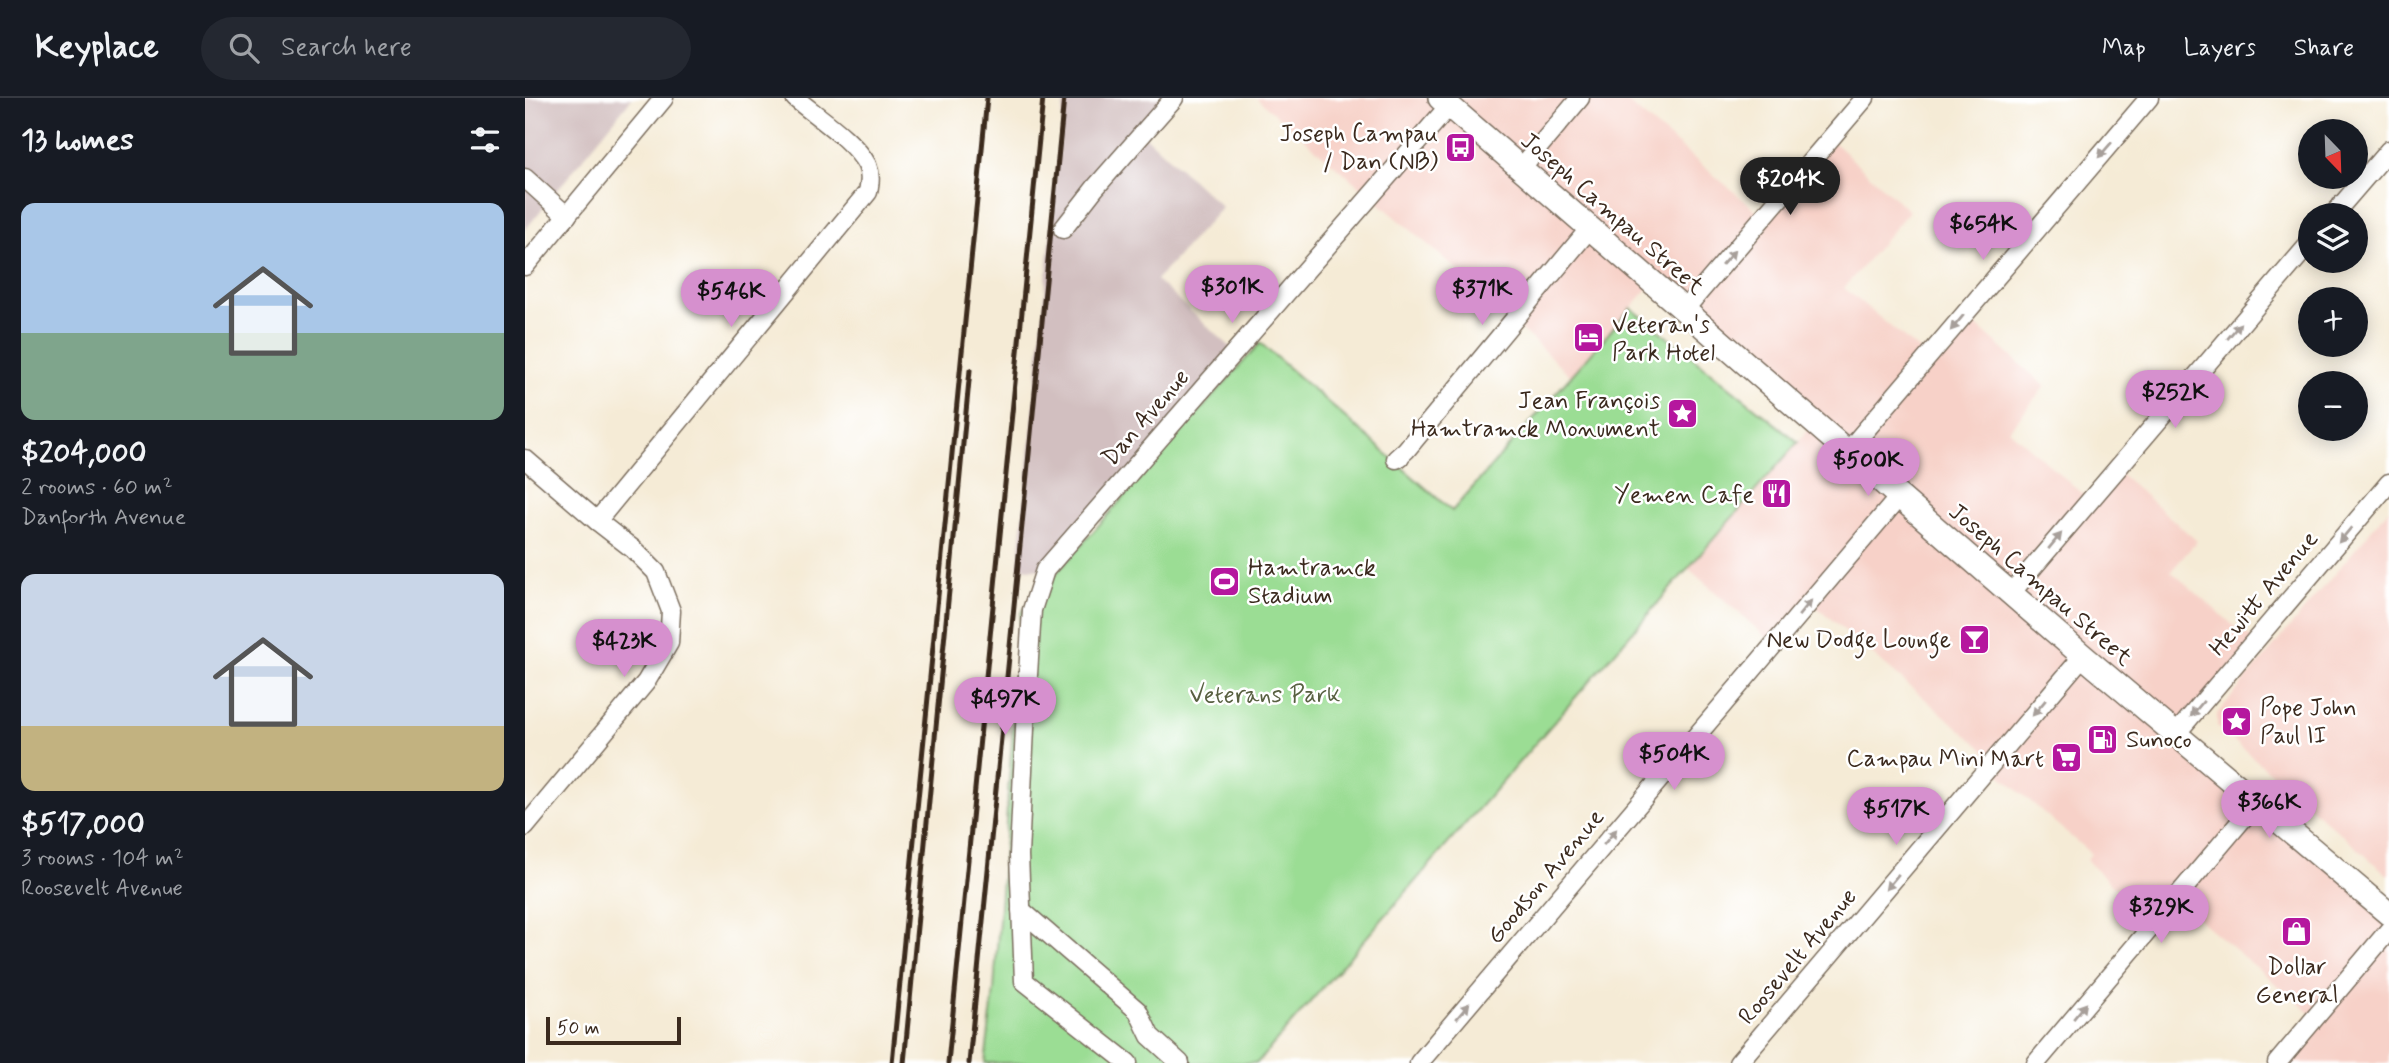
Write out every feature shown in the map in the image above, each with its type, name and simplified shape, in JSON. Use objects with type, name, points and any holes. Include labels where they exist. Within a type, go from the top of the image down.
[{"type":"street","points":[[525,266],[664,98]]},
{"type":"street","points":[[597,521],[868,192],[871,180],[861,157],[852,146],[795,98]]},
{"type":"street","points":[[1063,229],[1174,98]]},
{"type":"street","points":[[1521,168],[1580,98]]},
{"type":"street","points":[[1684,310],[1865,98]]},
{"type":"street","points":[[1847,452],[2149,98]]},
{"type":"street","name":"Joseph Campau Street","points":[[1444,102],[2083,656],[2389,914]]},
{"type":"street","name":"Dan Avenue","points":[[1021,910],[1019,855],[1032,610],[1045,570],[1444,102]]},
{"type":"street","points":[[2343,203],[2389,150]]},
{"type":"street","points":[[525,178],[567,216]]},
{"type":"street","points":[[1400,457],[1590,228]]},
{"type":"street","points":[[2011,593],[2298,257]]},
{"type":"street","points":[[525,459],[633,549],[656,572],[671,611],[669,643],[646,682],[525,827]]},
{"type":"street","name":"Hewitt Avenue","points":[[2175,735],[2389,484]]},
{"type":"street","name":"Goodson Avenue","points":[[1419,1063],[1899,497]]},
{"type":"street","name":"Roosevelt Avenue","points":[[1738,1063],[2083,656]]},
{"type":"street","points":[[2036,1063],[2257,802]]},
{"type":"street","points":[[1021,910],[1024,981],[1128,1063]]},
{"type":"street","points":[[1021,910],[1138,1012],[1150,1036],[1180,1063]]},
{"type":"street","points":[[2277,1063],[2389,930]]},
{"type":"shaded area","points":[[525,98],[632,98],[525,230]]},
{"type":"shaded area","points":[[1064,98],[1174,98],[1143,134],[1222,207],[1156,280],[1235,351],[1045,570],[1018,568]]},
{"type":"shaded area","points":[[1256,98],[1622,98],[1764,217],[1830,139],[1909,211],[1844,288],[1927,357],[1964,315],[2045,386],[2009,430],[2090,500],[2116,470],[2197,541],[2171,571],[2240,631],[2256,640],[2175,735],[2389,914],[2389,1063],[2277,1063],[2315,1017],[2189,911],[2162,889],[2142,913],[2086,860],[2091,854],[1990,766],[1994,761],[1980,746],[1811,602],[1774,644],[1688,568],[1814,423],[1653,283],[1571,376],[1512,321],[1514,318]]},
{"type":"shaded area","points":[[2389,509],[2389,876],[2217,726],[2217,714]]},
{"type":"green space","name":"Veterans Park","points":[[1631,308],[1798,442],[1257,1063],[985,1063],[994,990],[1021,613],[1260,343],[1452,511]]},
{"type":"railway","points":[[892,1063],[987,98]]},
{"type":"railway","points":[[948,1063],[1043,98]]},
{"type":"railway","points":[[969,1063],[1064,98]]},
{"type":"railway","points":[[904,1063],[970,370]]},
{"type":"place","name":"Joseph Campau / Dan (NB)","points":[[1461,147]]},
{"type":"place","name":"Veteran's Park Hotel","points":[[1589,338]]},
{"type":"place","name":"Jean François Hamtramck Monument","points":[[1683,414]]},
{"type":"place","name":"Yemen Cafe","points":[[1777,494]]},
{"type":"place","name":"Hamtramck Stadium","points":[[1225,581]]},
{"type":"place","name":"New Dodge Lounge","points":[[1974,639]]},
{"type":"place","name":"Pope John Paul II","points":[[2237,721]]},
{"type":"place","name":"Sunoco","points":[[2103,739]]},
{"type":"place","name":"Campau Mini Mart","points":[[2067,758]]},
{"type":"place","name":"Dollar General","points":[[2297,932]]}]
